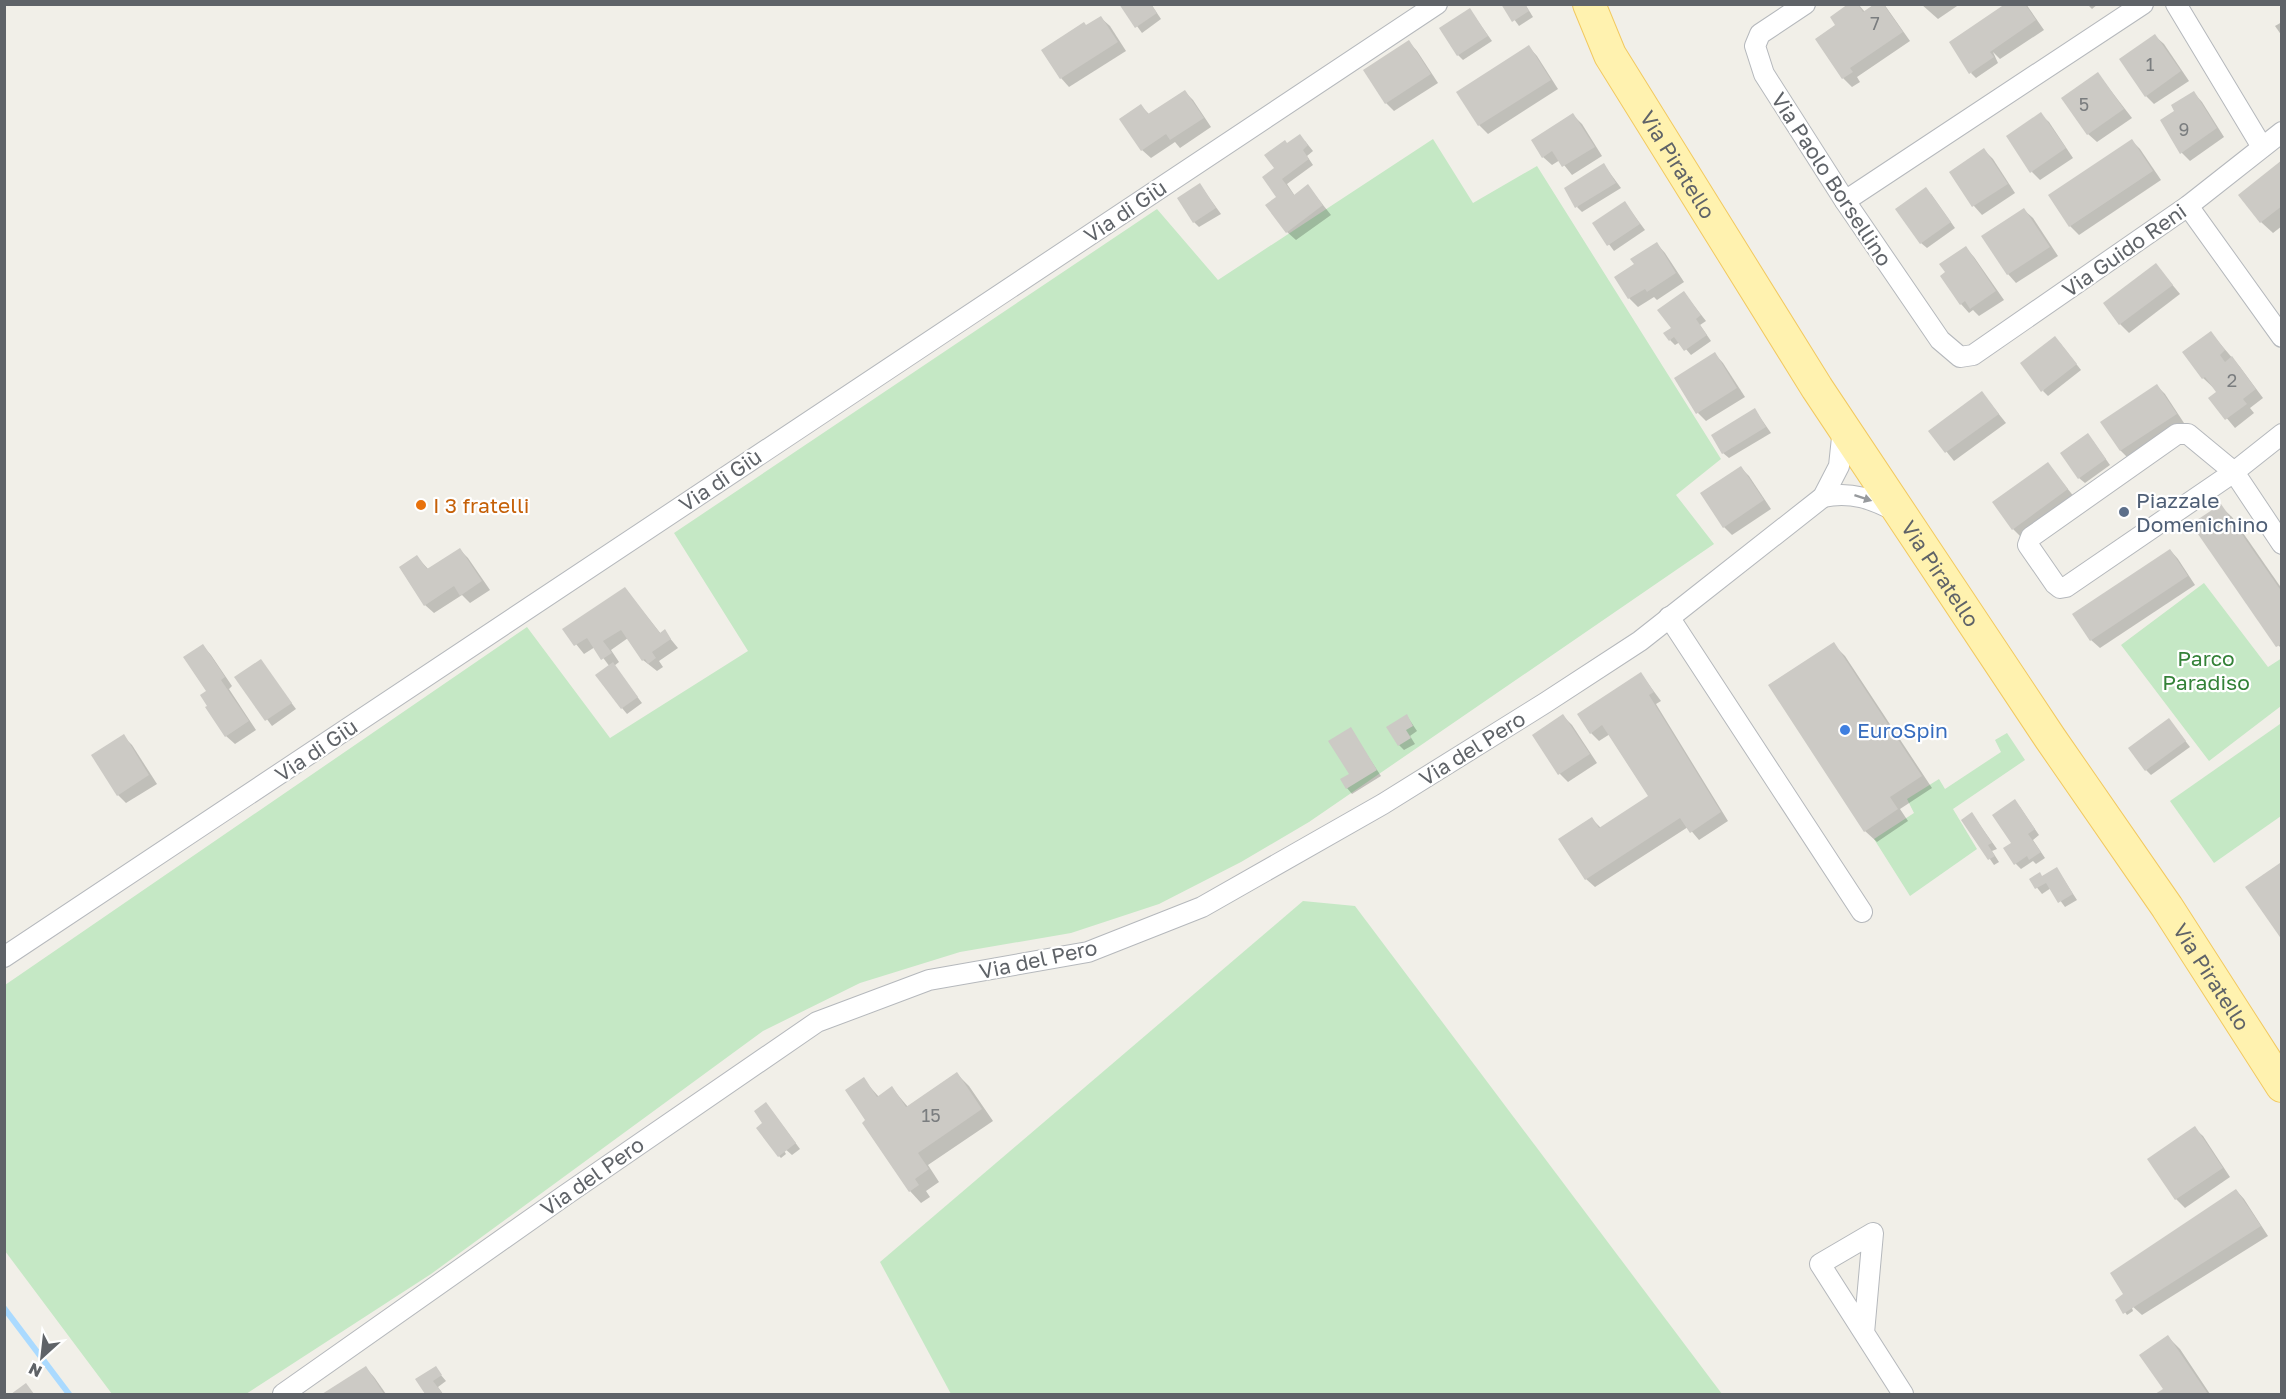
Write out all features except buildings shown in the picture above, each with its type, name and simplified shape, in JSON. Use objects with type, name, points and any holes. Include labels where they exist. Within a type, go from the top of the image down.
[{"type":"main road","name":"Via Piratello","points":[[1565,4],[1610,55],[1843,428],[2167,907],[2282,1086]]},
{"type":"main road","name":"Via Piratello","points":[[1589,4],[1610,55]]},
{"type":"street","name":"Via di Giù","points":[[4,957],[1437,4]]},
{"type":"street","name":"Via Paolo Borsellino","points":[[1805,4],[1760,34],[1755,46],[1764,74],[1845,201],[1940,340],[1960,357]]},
{"type":"street","points":[[1845,201],[2144,4]]},
{"type":"street","points":[[2176,4],[2262,147]]},
{"type":"street","name":"Via Guido Reni","points":[[1960,357],[1973,355],[2188,206],[2282,132]]},
{"type":"street","points":[[2188,206],[2282,337]]},
{"type":"street","name":"Via del Pero","points":[[283,1395],[564,1196],[817,1022],[929,980],[1088,952],[1202,907],[1383,804],[1464,754],[1640,641],[1823,497],[1839,466],[1843,428]]},
{"type":"street","points":[[2282,434],[2234,472],[2066,587],[2061,588],[2055,584],[2028,545],[2031,537],[2177,434],[2188,434],[2234,472],[2282,544]]},
{"type":"street","points":[[1823,497],[1840,493],[1857,495],[1900,514]]},
{"type":"street","points":[[1669,617],[1862,912]]},
{"type":"street","points":[[1864,1333],[1903,1395]]},
{"type":"green space","points":[[1433,139],[1473,203],[1537,166],[1721,459],[1676,495],[1714,544],[1309,822],[1241,862],[1159,904],[1071,933],[960,952],[860,983],[763,1031],[431,1274],[246,1394],[112,1394],[5,1251],[5,985],[527,627],[610,738],[748,651],[674,533],[1157,209],[1218,280]]},
{"type":"green space","name":"Parco Paradiso","points":[[2204,583],[2268,667],[2282,658],[2281,706],[2209,761],[2121,645]]},
{"type":"green space","points":[[2280,724],[2281,816],[2214,863],[2170,801]]},
{"type":"green space","points":[[2007,733],[2025,760],[1953,809],[1977,849],[1910,896],[1874,839],[1914,813],[1907,799],[1939,779],[1945,789],[2001,752],[1995,740]]},
{"type":"green space","points":[[1303,901],[1355,906],[1722,1394],[951,1394],[880,1262]]},
{"type":"waterway","points":[[4,1308],[69,1394]]},
{"type":"place","name":"I 3 fratelli","points":[[421,505]]},
{"type":"place","name":"Piazzale Domenichino","points":[[2124,512]]},
{"type":"place","name":"EuroSpin","points":[[1845,730]]}]
